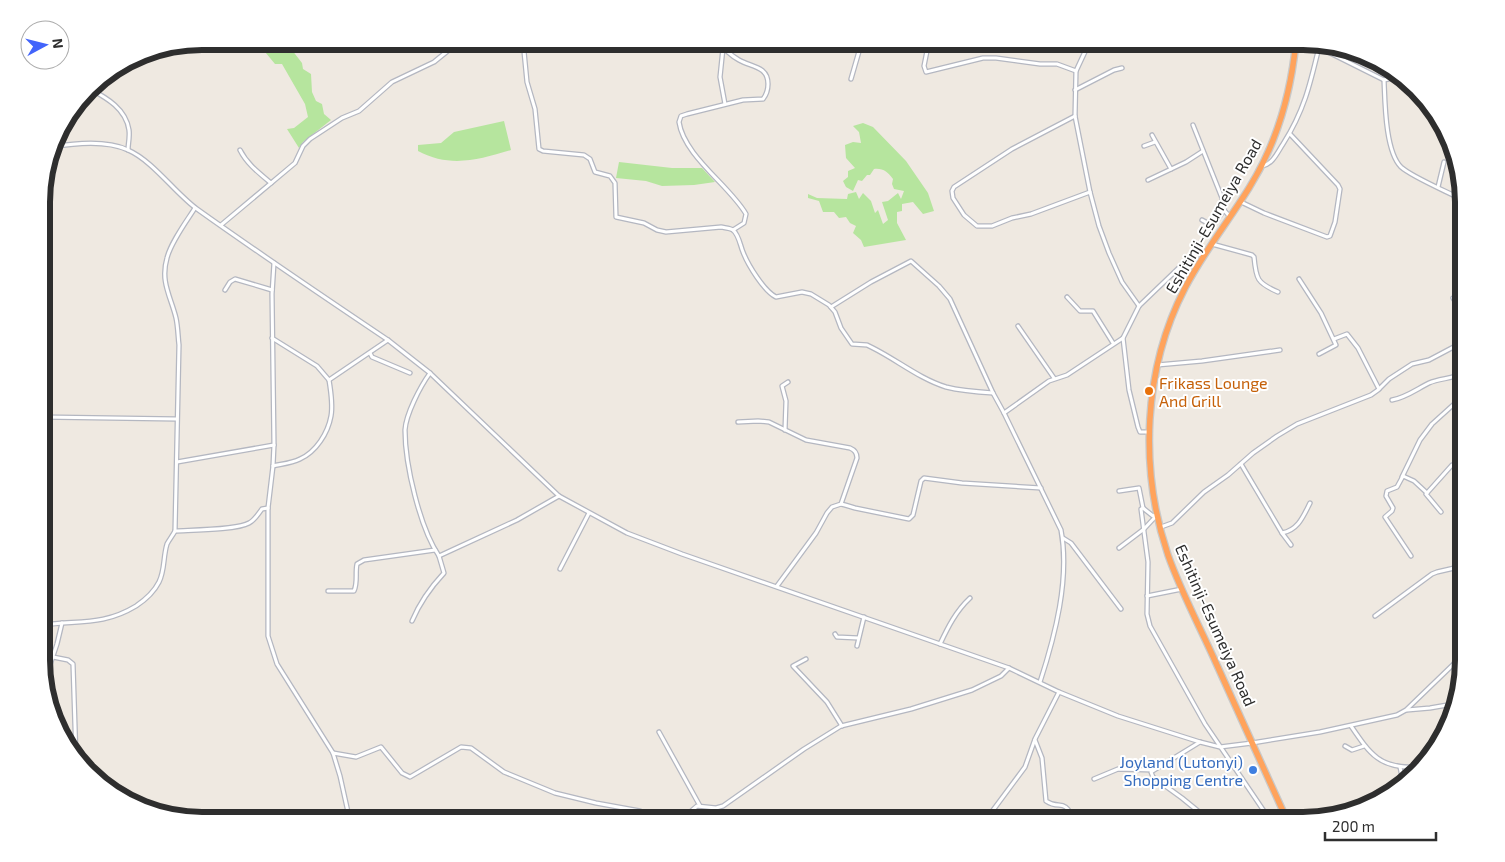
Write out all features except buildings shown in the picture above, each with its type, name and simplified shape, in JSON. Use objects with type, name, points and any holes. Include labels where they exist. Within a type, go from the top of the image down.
[{"type":"highway","name":"Eshitinji-Esumeiya Road","points":[[1284,812],[1182,589],[1168,553],[1160,528],[1151,473],[1149,432],[1157,365],[1174,310],[1184,288],[1262,166],[1279,128],[1287,100],[1295,50]]},
{"type":"street","points":[[221,225],[295,163],[303,146],[310,139],[342,118],[358,111],[392,82],[434,62],[449,50]]},
{"type":"street","points":[[524,50],[526,76],[535,109],[539,149],[584,155],[590,159],[595,172],[610,176],[615,183],[615,214],[619,219],[644,223],[657,230],[666,232],[721,227],[732,230],[738,238],[748,264],[773,296],[802,292],[812,294],[831,307],[841,328],[852,344],[867,345],[930,381],[945,387],[969,392],[993,393]]},
{"type":"street","points":[[723,50],[720,77],[725,104]]},
{"type":"street","points":[[725,50],[741,61],[764,71],[768,79],[766,94],[763,98],[743,100],[681,116],[678,122],[686,140],[699,159],[746,214],[744,223],[732,230]]},
{"type":"street","points":[[850,79],[859,50]]},
{"type":"street","points":[[928,50],[924,66],[926,72],[983,58],[1057,64],[1076,71]]},
{"type":"street","points":[[1086,50],[1076,71],[1074,90],[1075,116],[1090,192],[1109,253],[1122,282],[1139,306]]},
{"type":"street","points":[[1262,166],[1271,163],[1290,134],[1308,94],[1318,51]]},
{"type":"street","points":[[1330,53],[1384,80],[1391,78]]},
{"type":"street","points":[[1074,90],[1114,70],[1122,68]]},
{"type":"street","points":[[1384,80],[1389,140],[1396,160],[1401,166],[1455,196]]},
{"type":"street","points":[[97,93],[112,101],[123,114],[129,130],[128,150]]},
{"type":"street","points":[[1075,116],[1012,149],[954,187],[952,191],[953,198],[964,215],[977,226],[992,226],[1090,192]]},
{"type":"street","points":[[1193,125],[1222,198],[1224,210],[1230,217]]},
{"type":"street","points":[[1240,202],[1289,223],[1327,237],[1330,236],[1335,222],[1340,189],[1290,134]]},
{"type":"street","points":[[1152,135],[1171,169]]},
{"type":"street","points":[[1144,146],[1155,142]]},
{"type":"street","points":[[61,145],[72,143],[106,145],[128,150],[146,163],[195,208],[388,340],[430,373],[559,496],[589,514],[627,533],[1009,668],[1058,692],[1118,716],[1220,747],[1252,744],[1351,726],[1397,715],[1406,710],[1455,662]]},
{"type":"street","points":[[240,150],[243,157],[253,168],[271,183]]},
{"type":"street","points":[[1148,180],[1203,151]]},
{"type":"street","points":[[1438,187],[1444,162]]},
{"type":"street","points":[[50,624],[107,620],[124,614],[143,602],[159,583],[168,543],[175,531],[179,346],[176,321],[167,293],[164,275],[166,258],[195,208]]},
{"type":"street","points":[[1202,220],[1213,226],[1224,210]]},
{"type":"street","points":[[1212,244],[1252,255],[1254,257],[1256,277],[1263,285],[1278,292]]},
{"type":"street","points":[[1149,432],[1140,432],[1138,427],[1129,390],[1123,338],[1139,306],[1187,260],[1207,251]]},
{"type":"street","points":[[831,307],[871,282],[911,261],[939,286],[950,299],[993,393],[1042,488],[1063,538],[1064,567],[1056,624],[1040,682]]},
{"type":"street","points":[[274,263],[272,290],[274,445],[268,508],[268,636],[277,664],[333,752],[348,812]]},
{"type":"street","points":[[225,290],[230,282],[235,279],[272,290]]},
{"type":"street","points":[[1299,279],[1321,313],[1336,345],[1319,354]]},
{"type":"street","points":[[1067,297],[1078,310],[1093,311],[1113,343]]},
{"type":"street","points":[[1018,326],[1054,378]]},
{"type":"street","points":[[1334,339],[1347,334],[1358,348],[1379,389]]},
{"type":"street","points":[[272,338],[317,366],[329,380],[332,416],[325,434],[313,451],[298,460],[273,466]]},
{"type":"street","points":[[1004,413],[1054,378],[1067,375],[1123,338]]},
{"type":"street","points":[[329,380],[388,340]]},
{"type":"street","points":[[1160,528],[1172,523],[1204,492],[1276,436],[1297,424],[1360,400],[1379,389],[1388,379],[1412,364],[1430,360],[1455,346]]},
{"type":"street","points":[[1157,365],[1280,350]]},
{"type":"street","points":[[370,352],[372,356],[410,373]]},
{"type":"street","points":[[412,621],[419,605],[444,573],[412,484],[405,428],[416,397],[430,373]]},
{"type":"street","points":[[1392,400],[1400,399],[1430,382],[1455,377]]},
{"type":"street","points":[[785,430],[786,401],[782,386],[788,382]]},
{"type":"street","points":[[1411,556],[1385,517],[1394,508],[1386,496],[1387,491],[1397,487],[1420,440],[1432,424],[1455,403]]},
{"type":"street","points":[[50,417],[176,419]]},
{"type":"street","points":[[738,422],[769,422],[806,440],[854,450],[857,458],[841,504]]},
{"type":"street","points":[[177,462],[274,445]]},
{"type":"street","points":[[1240,464],[1290,545]]},
{"type":"street","points":[[1426,493],[1452,465],[1455,465]]},
{"type":"street","points":[[1402,478],[1403,476],[1414,481],[1441,512]]},
{"type":"street","points":[[777,586],[816,533],[832,507],[841,504],[909,519],[913,515],[921,481],[924,478],[962,483],[1042,488]]},
{"type":"street","points":[[1120,491],[1139,488],[1148,562],[1148,620],[1156,639],[1220,747],[1265,812]]},
{"type":"street","points":[[439,556],[517,520],[559,496]]},
{"type":"street","points":[[1282,533],[1289,532],[1295,528],[1302,520],[1310,503]]},
{"type":"street","points":[[175,531],[214,529],[248,524],[262,509],[268,508]]},
{"type":"street","points":[[1142,508],[1149,514],[1158,515]]},
{"type":"street","points":[[560,569],[589,514]]},
{"type":"street","points":[[1119,548],[1144,529],[1158,515]]},
{"type":"street","points":[[1063,538],[1072,543],[1121,609]]},
{"type":"street","points":[[328,591],[354,591],[356,587],[357,564],[364,560],[435,550]]},
{"type":"street","points":[[1375,616],[1432,574],[1455,568]]},
{"type":"street","points":[[1147,596],[1182,589]]},
{"type":"street","points":[[940,644],[956,614],[970,598]]},
{"type":"street","points":[[857,646],[864,617]]},
{"type":"street","points":[[50,665],[62,623]]},
{"type":"street","points":[[834,634],[838,637],[858,638]]},
{"type":"street","points":[[53,657],[68,660],[73,664],[76,743]]},
{"type":"street","points":[[806,659],[793,666],[827,702],[842,726]]},
{"type":"street","points":[[688,812],[700,806],[716,808],[723,806],[818,740],[842,726],[911,709],[972,690],[1001,676],[1009,668]]},
{"type":"street","points":[[991,812],[1024,767],[1035,739],[1058,692]]},
{"type":"street","points":[[1406,710],[1448,705]]},
{"type":"street","points":[[1351,726],[1364,746],[1375,757],[1400,767],[1410,767]]},
{"type":"street","points":[[659,732],[700,806]]},
{"type":"street","points":[[1035,739],[1042,758],[1046,801],[1050,804],[1064,805],[1071,812]]},
{"type":"street","points":[[1094,779],[1118,769],[1153,770],[1200,742]]},
{"type":"street","points":[[1345,746],[1352,750],[1364,746]]},
{"type":"street","points":[[333,752],[356,757],[381,747],[402,772],[410,777],[461,747],[471,748],[504,772],[555,793],[642,812]]},
{"type":"street","points":[[1400,767],[1402,775]]},
{"type":"street","points":[[1153,770],[1151,772],[1153,777],[1182,798],[1197,812]]},
{"type":"green space","points":[[263,50],[292,50],[302,63],[303,69],[311,74],[312,92],[316,101],[322,104],[324,114],[331,120],[303,142],[299,148],[287,129],[294,128],[308,117],[305,104],[282,64],[275,64]]},
{"type":"green space","points":[[504,121],[511,150],[464,161],[441,159],[418,151],[418,145],[441,143],[454,132]]},
{"type":"green space","points":[[863,123],[873,127],[906,161],[928,193],[934,211],[923,214],[913,202],[902,204],[902,211],[897,212],[897,223],[906,240],[864,247],[861,240],[853,233],[856,226],[850,223],[846,217],[839,218],[834,212],[823,212],[819,201],[808,198],[808,194],[817,198],[847,199],[848,194],[856,192],[859,199],[863,193],[871,201],[875,213],[878,210],[883,224],[888,220],[882,202],[888,201],[898,193],[901,199],[904,191],[894,189],[893,179],[887,172],[874,169],[862,181],[858,180],[853,191],[846,187],[843,181],[848,177],[848,171],[855,168],[846,158],[845,145],[853,142],[861,143],[859,132],[853,126]]},
{"type":"green space","points":[[619,162],[672,168],[702,168],[715,182],[662,186],[646,181],[616,178]]},
{"type":"place","name":"Frikass Lounge And Grill","points":[[1149,391]]},
{"type":"place","name":"Joyland (Lutonyi) Shopping Centre","points":[[1253,770]]}]
